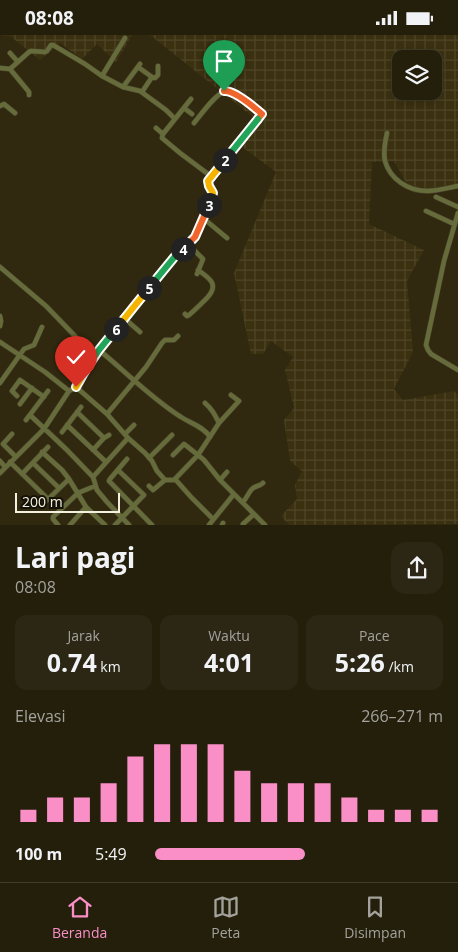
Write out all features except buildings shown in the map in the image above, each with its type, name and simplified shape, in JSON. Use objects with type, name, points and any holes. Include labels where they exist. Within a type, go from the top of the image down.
[{"type":"street","points":[[102,77],[125,39]]},
{"type":"street","points":[[10,69],[31,51],[47,51],[52,45],[85,63],[102,77],[123,87],[142,92],[175,119]]},
{"type":"street","points":[[10,53],[18,62]]},
{"type":"street","points":[[123,87],[139,65],[152,77]]},
{"type":"street","points":[[142,92],[152,77],[155,78],[158,75],[158,66]]},
{"type":"street","points":[[0,68],[10,69],[30,95]]},
{"type":"street","points":[[0,473],[44,429],[69,391],[76,387],[93,358],[124,318],[176,255],[189,245],[195,237],[212,195],[208,183],[262,114],[226,90],[214,100],[194,123]]},
{"type":"street","points":[[191,99],[163,134],[162,138],[212,177]]},
{"type":"street","points":[[0,106],[4,104],[15,113]]},
{"type":"street","points":[[184,108],[192,114]]},
{"type":"street","points":[[156,128],[163,134]]},
{"type":"street","points":[[386,133],[385,160],[391,172],[402,184],[427,191],[458,186]]},
{"type":"street","points":[[436,197],[458,207]]},
{"type":"street","points":[[426,211],[454,225]]},
{"type":"street","points":[[457,217],[444,261],[426,345],[431,354],[458,370]]},
{"type":"street","points":[[203,218],[227,238]]},
{"type":"street","points":[[185,314],[189,315],[200,306],[213,291],[209,279],[198,272],[204,259],[189,245]]},
{"type":"street","points":[[0,267],[46,306],[93,358]]},
{"type":"street","points":[[0,316],[0,325]]},
{"type":"street","points":[[124,318],[140,332]]},
{"type":"street","points":[[0,383],[24,349],[34,345],[42,327]]},
{"type":"street","points":[[107,414],[146,367],[162,343],[166,339],[174,340],[178,337]]},
{"type":"street","points":[[0,342],[69,391]]},
{"type":"street","points":[[99,350],[166,407],[203,430],[210,437]]},
{"type":"street","points":[[17,395],[12,391],[20,380],[44,397]]},
{"type":"street","points":[[76,387],[107,414],[152,461],[157,471],[165,480]]},
{"type":"street","points":[[20,404],[32,388]]},
{"type":"street","points":[[26,420],[48,391]]},
{"type":"street","points":[[149,486],[154,490],[165,480],[174,480],[198,455],[219,423],[239,401],[231,395]]},
{"type":"street","points":[[205,403],[212,408],[219,423]]},
{"type":"street","points":[[62,431],[81,407]]},
{"type":"street","points":[[77,412],[106,436],[93,450]]},
{"type":"street","points":[[30,415],[93,477],[95,486],[106,503],[129,525]]},
{"type":"street","points":[[67,425],[106,462]]},
{"type":"street","points":[[93,477],[134,425]]},
{"type":"street","points":[[12,434],[3,444],[16,457]]},
{"type":"street","points":[[149,458],[172,435]]},
{"type":"street","points":[[173,455],[184,444],[204,460],[220,480],[265,525]]},
{"type":"street","points":[[22,473],[48,447]]},
{"type":"street","points":[[42,452],[62,470],[86,507],[105,525]]},
{"type":"street","points":[[127,459],[109,481],[152,525]]},
{"type":"street","points":[[0,461],[6,467]]},
{"type":"street","points":[[10,462],[48,499]]},
{"type":"street","points":[[33,463],[59,488]]},
{"type":"street","points":[[115,525],[144,494],[118,470]]},
{"type":"street","points":[[220,480],[227,472]]},
{"type":"street","points":[[42,505],[69,479]]},
{"type":"street","points":[[175,479],[190,497],[213,519]]},
{"type":"street","points":[[243,502],[253,488],[263,483]]},
{"type":"street","points":[[58,525],[51,517],[78,493],[95,486]]},
{"type":"street","points":[[208,525],[234,494]]},
{"type":"street","points":[[70,525],[86,507]]},
{"type":"street","points":[[243,524],[254,514]]},
{"type":"street","points":[[94,525],[99,519]]},
{"type":"shaded area","points":[[0,35],[132,35],[116,62],[97,44],[82,59],[60,43],[40,60],[10,36]]},
{"type":"shaded area","points":[[150,35],[458,35],[458,187],[435,189],[408,186],[394,161],[372,162],[369,224],[424,250],[407,281],[413,352],[394,389],[403,400],[454,391],[458,395],[458,524],[289,525],[281,516],[297,499],[295,485],[302,471],[290,461],[284,420],[294,408],[285,370],[293,357],[271,341],[263,354],[251,354],[234,273],[276,172],[241,146],[259,122]]},
{"type":"route","points":[[76,387],[99,350],[124,318],[176,255],[189,245],[195,237],[212,195],[208,183],[210,179],[262,114],[234,94],[226,90],[224,91]]}]
